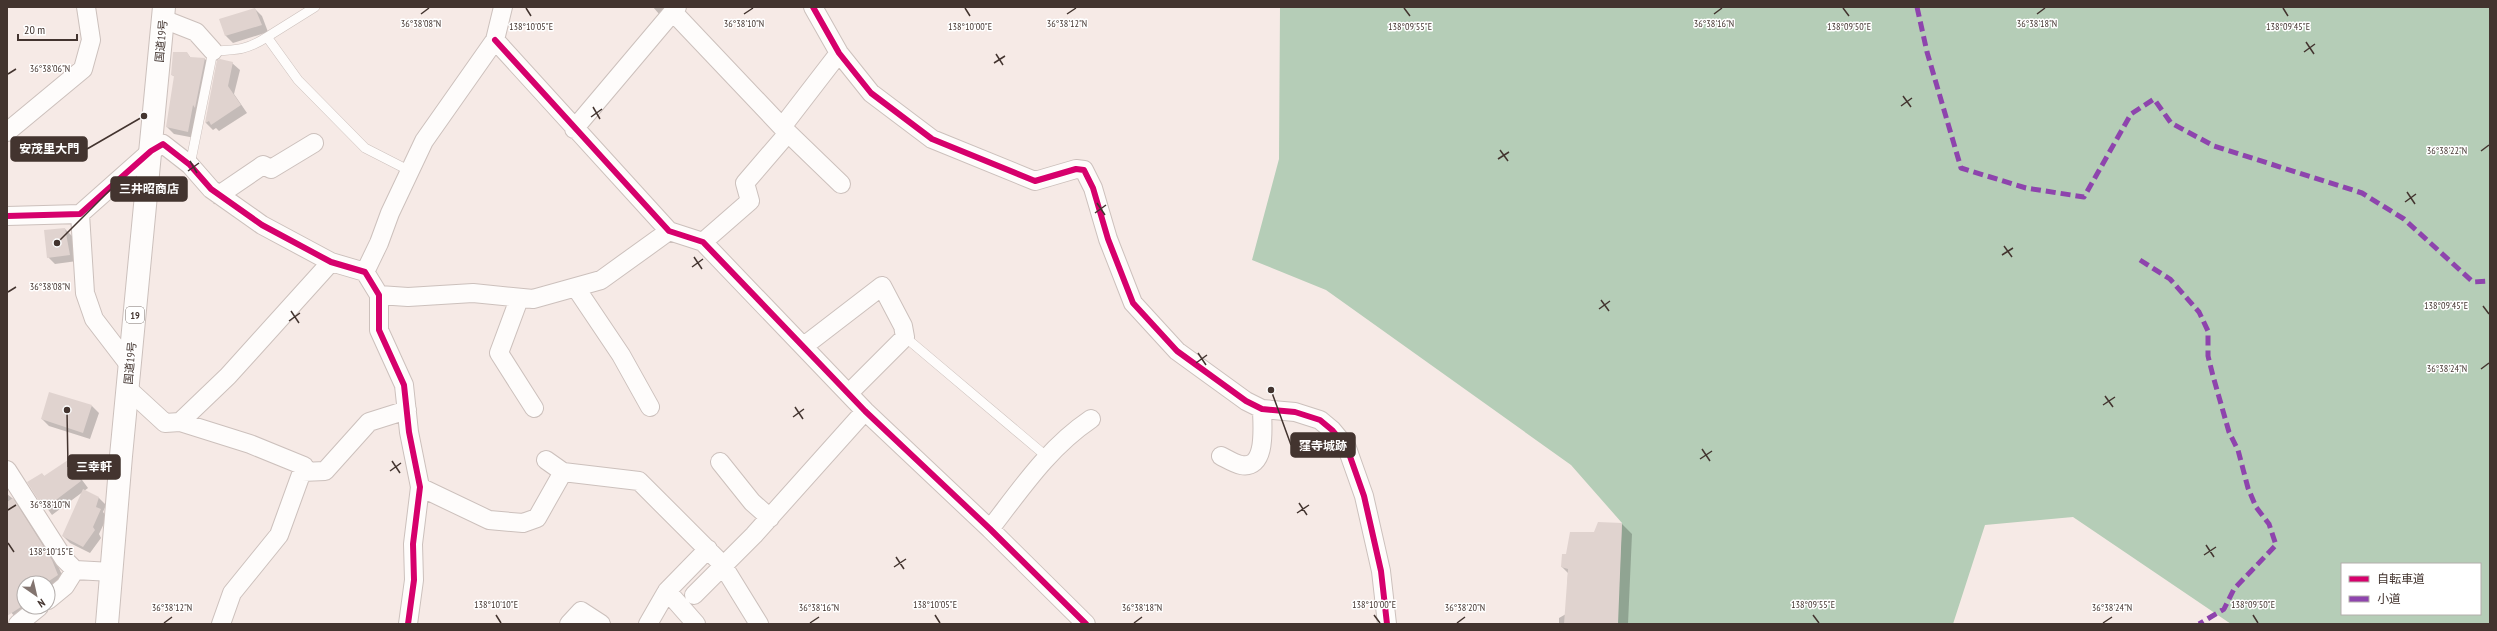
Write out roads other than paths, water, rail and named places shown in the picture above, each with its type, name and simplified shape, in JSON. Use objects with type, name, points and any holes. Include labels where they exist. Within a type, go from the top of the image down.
[{"type":"highway","name":"国道19号","points":[[107,624],[163,13]]},
{"type":"street","points":[[7,132],[83,69],[91,40],[86,7]]},
{"type":"street","points":[[365,272],[424,141],[495,40],[503,7]]},
{"type":"street","points":[[812,7],[839,53],[871,93],[932,139],[1035,181],[1076,169],[1084,170],[1093,188],[1108,239],[1133,303],[1177,351],[1246,401],[1262,409],[1295,412],[1320,420],[1332,430],[1347,448],[1364,496],[1381,571],[1387,624]]},
{"type":"street","points":[[574,129],[675,9],[785,130],[841,184]]},
{"type":"street","points":[[163,13],[196,32],[213,51]]},
{"type":"street","points":[[495,40],[574,129],[669,231],[703,242],[865,411],[990,529],[1086,624]]},
{"type":"street","points":[[703,242],[750,201],[745,183],[785,130],[839,53]]},
{"type":"street","points":[[219,195],[263,165],[271,169],[314,143]]},
{"type":"street","points":[[7,216],[80,214],[151,151],[163,144],[190,165],[219,195],[262,224],[331,262],[365,272],[379,295],[379,330],[404,385],[420,487],[413,544],[414,580],[408,624]]},
{"type":"street","points":[[80,214],[85,293],[94,319],[130,366]]},
{"type":"street","points":[[379,295],[408,297],[473,293],[519,299],[533,299],[601,280],[669,231]]},
{"type":"street","points":[[180,422],[228,376],[331,262]]},
{"type":"street","points":[[804,346],[882,286],[903,326],[905,337],[849,393]]},
{"type":"street","points":[[576,288],[621,355],[650,407]]},
{"type":"street","points":[[519,299],[499,353],[534,408]]},
{"type":"street","points":[[128,389],[165,423],[180,422],[250,444],[304,466],[279,535],[232,593],[221,624]]},
{"type":"street","points":[[1221,456],[1241,465],[1250,464],[1257,459],[1263,447],[1262,409]]},
{"type":"street","points":[[302,472],[325,471],[369,422],[407,410]]},
{"type":"street","points":[[694,595],[722,564],[770,518],[865,411]]},
{"type":"street","points":[[990,529],[1046,456],[1072,432],[1091,419]]},
{"type":"street","points":[[546,460],[563,472],[639,481],[722,564],[759,624]]},
{"type":"street","points":[[720,462],[752,502],[770,518]]},
{"type":"street","points":[[7,470],[64,559],[75,570],[112,572]]},
{"type":"street","points":[[420,487],[489,520],[523,523],[537,518],[563,472]]},
{"type":"street","points":[[648,624],[667,591],[708,549]]},
{"type":"street","points":[[56,593],[65,586],[75,570]]},
{"type":"street","points":[[667,591],[696,624]]},
{"type":"street","points":[[569,624],[581,611],[601,624]]},
{"type":"street","points":[[18,624],[29,615]]},
{"type":"lane","points":[[190,165],[213,51],[239,50],[250,47],[315,7]]},
{"type":"lane","points":[[267,37],[298,80],[365,148],[410,171]]},
{"type":"lane","points":[[905,337],[1046,456]]},
{"type":"place","name":"安茂里大門","points":[[144,116]]},
{"type":"place","name":"三井昭商店","points":[[57,243]]},
{"type":"place","name":"窪寺城跡","points":[[1271,390]]},
{"type":"place","name":"三幸軒","points":[[67,410]]}]
